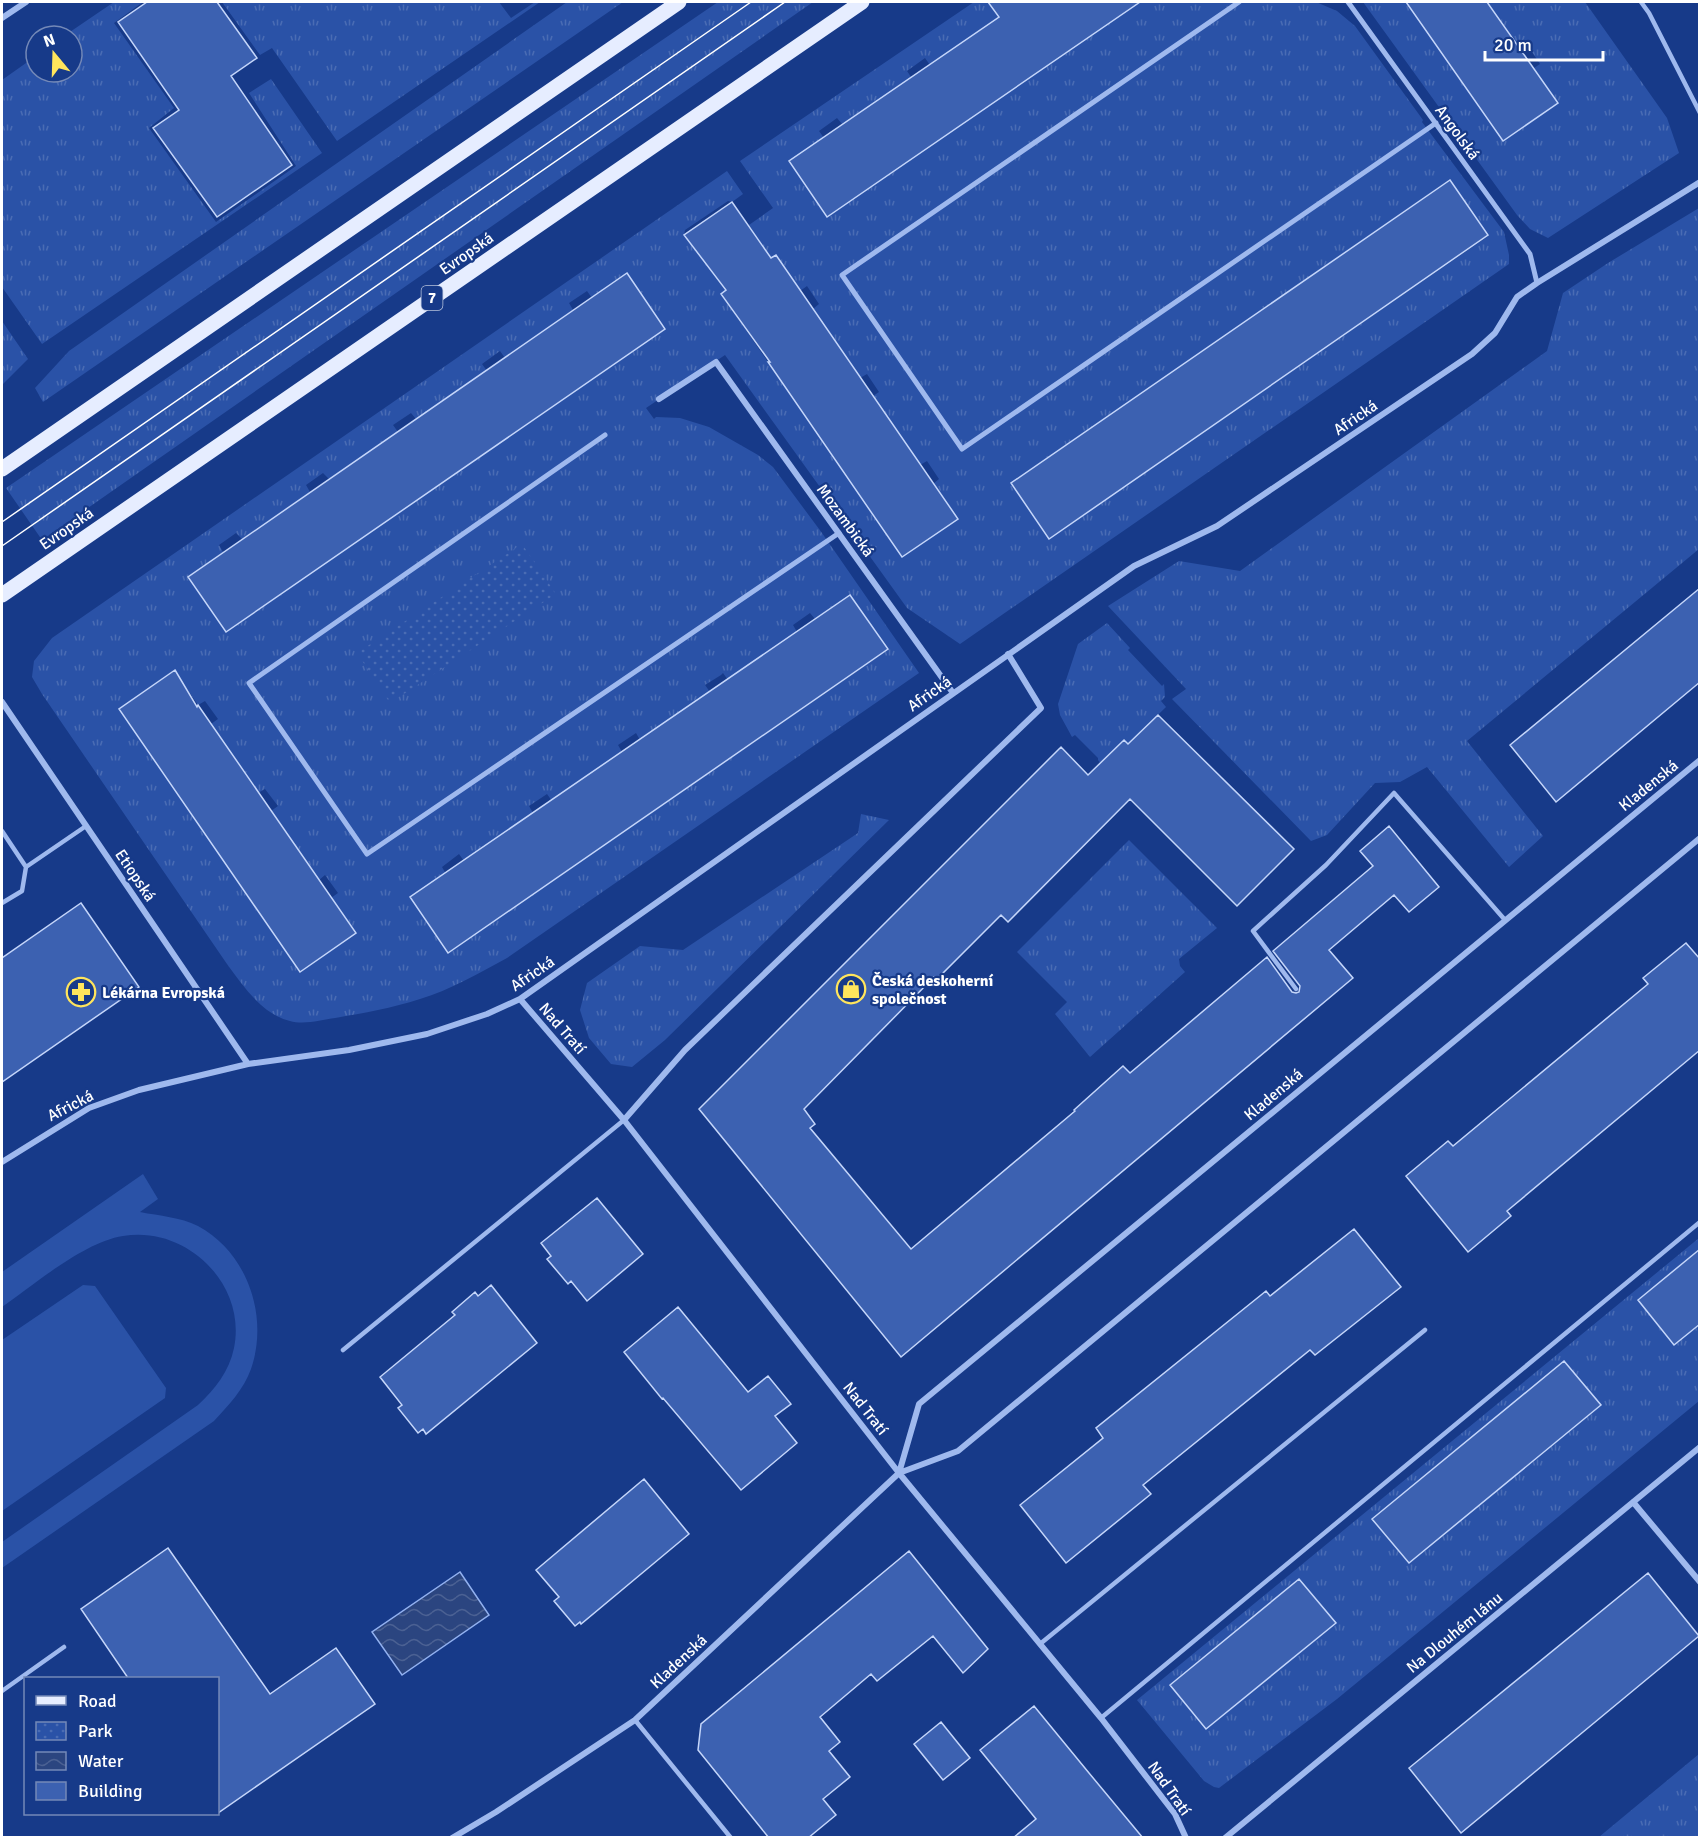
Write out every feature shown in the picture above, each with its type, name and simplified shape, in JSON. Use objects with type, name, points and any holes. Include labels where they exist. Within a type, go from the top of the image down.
[{"type":"main road","points":[[2,470],[680,2]]},
{"type":"main road","name":"Evropská","points":[[2,595],[862,2]]},
{"type":"street","points":[[2,18],[26,2]]},
{"type":"street","points":[[1239,2],[842,274],[962,449],[1436,123]]},
{"type":"street","name":"Angolská","points":[[1348,2],[1530,254],[1537,283]]},
{"type":"street","name":"Africká","points":[[2,1162],[89,1108],[139,1090],[248,1064],[349,1050],[427,1034],[487,1014],[520,999],[1134,566],[1217,526],[1472,354],[1495,333],[1517,297],[1700,182]]},
{"type":"street","name":"Mozambická","points":[[659,399],[716,362],[952,693]]},
{"type":"street","points":[[605,435],[249,683],[367,854],[839,533]]},
{"type":"street","points":[[624,1119],[685,1050],[1041,708],[1008,654]]},
{"type":"street","name":"Etiopská","points":[[2,702],[248,1064]]},
{"type":"street","name":"Kladenská","points":[[899,1473],[919,1404],[1700,760]]},
{"type":"street","name":"Kladenská","points":[[452,1838],[496,1812],[634,1720],[899,1473],[958,1451],[1700,838]]},
{"type":"street","name":"Nad Tratí","points":[[520,999],[624,1119],[899,1473],[1101,1718],[1175,1814],[1186,1838]]},
{"type":"street","name":"Na Dlouhém lánu","points":[[1225,1838],[1700,1447]]},
{"type":"street","points":[[1633,1502],[1700,1582]]},
{"type":"lane","points":[[1641,2],[1649,13],[1700,113]]},
{"type":"lane","points":[[1296,988],[1253,931],[1326,865],[1394,793],[1505,920]]},
{"type":"lane","points":[[26,867],[86,826]]},
{"type":"lane","points":[[2,831],[26,867],[22,891],[2,903]]},
{"type":"lane","points":[[343,1350],[624,1119]]},
{"type":"lane","points":[[1101,1718],[1700,1222]]},
{"type":"lane","points":[[1040,1644],[1425,1330]]},
{"type":"lane","points":[[2,1691],[64,1647]]},
{"type":"lane","points":[[634,1720],[731,1838]]},
{"type":"green space","points":[[114,2],[143,2],[114,23],[174,108],[149,128],[216,222],[296,166],[249,93],[271,79],[322,153],[42,344],[2,287],[2,80],[24,64],[24,84],[84,84],[84,24],[82,24]]},
{"type":"green space","points":[[222,2],[499,2],[511,18],[535,2],[540,2],[337,141],[272,48],[260,55]]},
{"type":"green space","points":[[567,2],[623,2],[43,402],[35,388],[69,351]]},
{"type":"green space","points":[[718,2],[813,2],[42,540],[6,488]]},
{"type":"green space","points":[[974,2],[1007,2],[994,10],[999,17],[930,65],[925,58],[907,71],[911,77],[843,125],[837,118],[819,131],[824,138],[789,161],[827,217],[1140,2],[1316,2],[1337,11],[1355,26],[1423,120],[1422,122],[1504,232],[1509,264],[960,644],[907,608],[725,355],[646,408],[654,419],[656,417],[680,418],[709,427],[758,455],[773,467],[822,533],[919,673],[507,958],[453,986],[388,1008],[307,1022],[295,1022],[280,1017],[254,998],[227,964],[42,694],[32,677],[34,661],[52,638],[727,171],[743,194],[732,202],[728,201],[685,230],[684,235],[696,251],[758,239],[749,225],[773,208],[740,161]],"holes":[[[1449,180],[1488,235],[1049,538],[1011,483]],[[776,255],[800,291],[807,286],[819,304],[813,309],[860,378],[867,374],[879,392],[873,396],[920,465],[927,461],[939,479],[933,484],[957,519],[903,557],[721,294]],[[627,273],[665,329],[226,632],[188,577],[223,552],[219,545],[236,533],[242,539],[310,492],[306,485],[323,473],[329,479],[398,432],[393,425],[411,413],[416,419],[487,371],[482,364],[500,351],[505,358],[573,310],[569,303],[587,291],[592,298]],[[850,595],[888,650],[449,952],[446,874],[442,867],[459,854],[464,861],[533,813],[529,806],[547,794],[552,801],[622,752],[618,745],[636,733],[640,740],[710,692],[705,685],[723,673],[728,680],[797,632],[793,625],[810,613],[815,619]],[[174,670],[198,705],[205,701],[218,719],[211,724],[258,793],[265,789],[278,806],[271,811],[319,880],[325,875],[338,893],[331,898],[356,932],[301,972],[119,709]]]},
{"type":"green space","points":[[1363,2],[1406,2],[1503,141],[1558,103],[1534,68],[1540,64],[1528,46],[1521,50],[1487,2],[1585,2],[1667,118],[1679,153],[1548,238],[1530,229],[1517,215]]},
{"type":"green space","points":[[1699,208],[1699,549],[1467,741],[1543,836],[1509,867],[1427,767],[1400,782],[1375,783],[1327,835],[1311,841],[1172,699],[1186,689],[1108,606],[1179,561],[1240,571],[1547,351],[1563,293]]},
{"type":"green space","points":[[2,321],[28,359],[2,385]]},
{"type":"green space","points":[[522,544],[556,594],[390,703],[357,653]]},
{"type":"green space","points":[[1107,623],[1130,648],[1128,650],[1162,686],[1164,684],[1165,697],[1161,701],[1166,707],[1128,744],[1101,764],[1075,735],[1072,737],[1060,715],[1058,704],[1078,644]]},
{"type":"green space","points":[[861,814],[889,820],[665,1040],[632,1067],[611,1064],[589,1038],[580,1010],[587,983],[640,946],[683,950],[858,833]]},
{"type":"green space","points":[[1129,840],[1217,928],[1179,959],[1180,966],[1185,972],[1090,1057],[1055,1014],[1067,1002],[1017,952]]},
{"type":"green space","points":[[143,1174],[158,1199],[140,1212],[177,1219],[198,1226],[230,1252],[241,1269],[250,1288],[255,1308],[256,1349],[251,1369],[240,1390],[214,1421],[2,1568],[2,1542],[198,1405],[220,1380],[232,1357],[236,1324],[231,1302],[221,1282],[207,1264],[189,1250],[169,1240],[146,1235],[123,1236],[92,1246],[60,1265],[2,1307],[2,1272]]},
{"type":"green space","points":[[1699,1238],[1699,1249],[1638,1300],[1674,1345],[1699,1324],[1699,1401],[1337,1699],[1219,1788],[1204,1781],[1137,1700]],"holes":[[[1564,1361],[1601,1405],[1409,1563],[1372,1519]],[[1299,1579],[1335,1623],[1206,1729],[1170,1685]]]},
{"type":"green space","points":[[83,1285],[95,1286],[166,1388],[165,1398],[2,1511],[2,1340]]},
{"type":"green space","points":[[1699,1754],[1699,1837],[1599,1837]]},
{"type":"water","points":[[460,1572],[489,1615],[402,1675],[372,1632]]},
{"type":"building","points":[[147,2],[217,2],[257,58],[231,76],[292,165],[217,217],[153,128],[179,110],[118,22]]},
{"type":"building","points":[[988,2],[1140,2],[827,217],[789,161],[999,17]]},
{"type":"building","points":[[1406,2],[1487,2],[1558,103],[1503,141]]},
{"type":"building","points":[[1450,180],[1488,235],[1049,539],[1011,483]]},
{"type":"building","points":[[732,202],[771,258],[776,255],[958,519],[902,557],[768,362],[770,362],[721,294],[726,290],[684,235]]},
{"type":"building","points":[[627,273],[665,329],[226,632],[188,577]]},
{"type":"building","points":[[1700,588],[1700,682],[1556,802],[1510,745]]},
{"type":"building","points":[[850,595],[888,649],[448,953],[410,897]]},
{"type":"building","points":[[175,670],[197,707],[198,705],[356,933],[300,972],[119,709]]},
{"type":"building","points":[[1158,715],[1294,849],[1237,906],[1130,799],[1008,922],[1001,915],[936,980],[934,977],[804,1109],[815,1124],[810,1128],[911,1249],[1075,1111],[1123,1066],[1130,1073],[1267,957],[1292,992],[1299,992],[1300,986],[1273,951],[1373,866],[1360,851],[1389,826],[1439,887],[1409,912],[1394,895],[1329,950],[1353,978],[901,1357],[699,1109],[1061,747],[1088,775],[1124,740],[1128,744]]},
{"type":"building","points":[[81,903],[139,987],[2,1082],[2,958]]},
{"type":"building","points":[[1686,943],[1700,959],[1700,1050],[1507,1211],[1511,1216],[1468,1252],[1406,1176],[1448,1141],[1453,1146],[1648,984],[1643,978]]},
{"type":"building","points":[[597,1198],[643,1254],[587,1301],[571,1281],[568,1284],[547,1259],[551,1256],[541,1243]]},
{"type":"building","points":[[1354,1229],[1401,1287],[1315,1355],[1310,1350],[1143,1485],[1151,1494],[1066,1563],[1020,1505],[1103,1438],[1096,1428],[1266,1291],[1270,1296]]},
{"type":"building","points":[[1700,1249],[1700,1324],[1674,1345],[1638,1300]]},
{"type":"building","points":[[491,1285],[537,1343],[426,1434],[423,1429],[418,1433],[398,1408],[402,1405],[380,1377],[455,1315],[452,1312],[475,1292],[478,1296]]},
{"type":"building","points":[[678,1307],[748,1392],[768,1376],[791,1404],[775,1416],[797,1443],[741,1490],[624,1352]]},
{"type":"building","points":[[1564,1361],[1601,1405],[1409,1563],[1372,1519]]},
{"type":"building","points":[[644,1479],[689,1534],[581,1624],[580,1622],[575,1626],[554,1601],[559,1597],[536,1570]]},
{"type":"building","points":[[168,1548],[270,1694],[336,1648],[375,1704],[219,1812],[219,1677],[127,1677],[81,1609]]},
{"type":"building","points":[[909,1551],[988,1649],[963,1673],[933,1636],[877,1681],[871,1674],[820,1717],[840,1742],[829,1751],[850,1777],[823,1799],[836,1815],[808,1838],[769,1838],[698,1750],[701,1724]]},
{"type":"building","points":[[1648,1573],[1699,1636],[1461,1833],[1409,1768]]},
{"type":"building","points":[[1299,1579],[1336,1623],[1206,1729],[1170,1685]]},
{"type":"building","points":[[1034,1706],[1143,1838],[1013,1838],[1036,1819],[980,1750]]},
{"type":"building","points":[[941,1722],[970,1758],[943,1780],[914,1744]]},
{"type":"tram line","points":[[2,522],[751,2]]},
{"type":"tram line","points":[[2,546],[785,2]]},
{"type":"place","name":"Česká deskoherní společnost","points":[[851,989]]},
{"type":"place","name":"Lékárna Evropská","points":[[81,992]]}]
